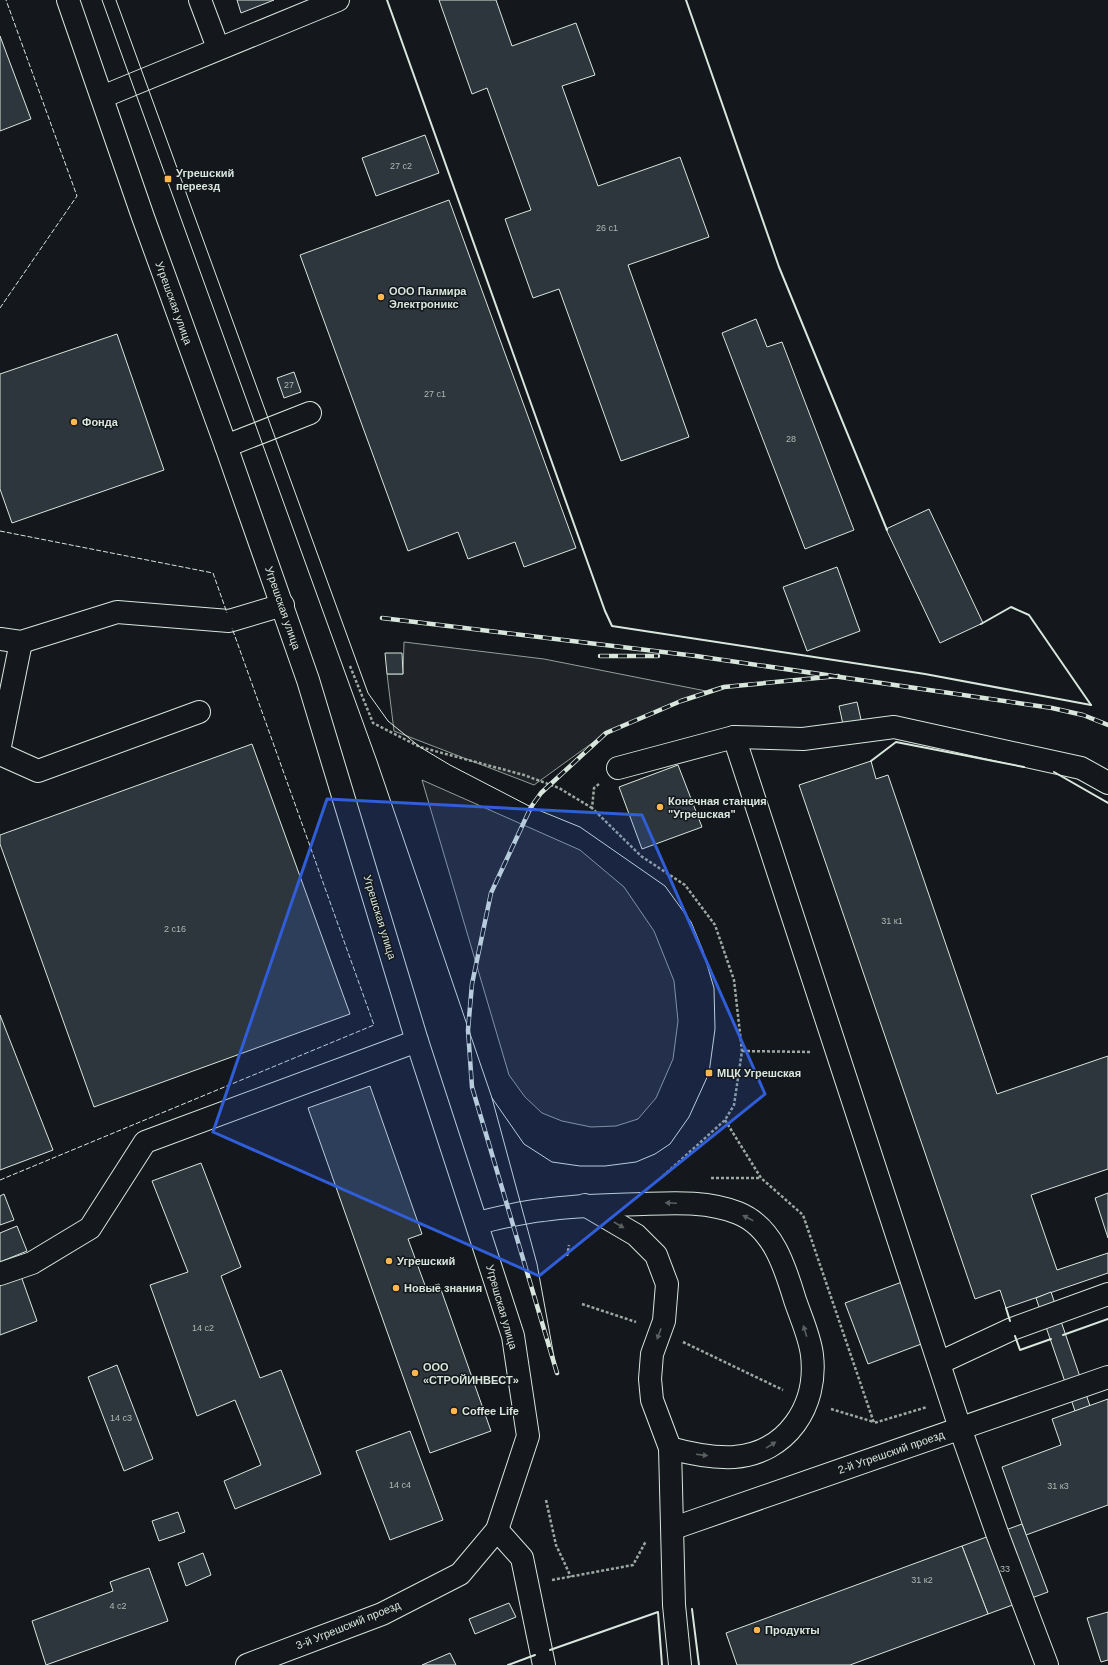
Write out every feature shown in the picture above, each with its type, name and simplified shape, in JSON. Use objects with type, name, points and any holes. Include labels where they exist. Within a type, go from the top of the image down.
[{"type":"street","name":"Угрешская улица","points":[[68,0],[143,217],[283,605],[310,688],[417,1041],[478,1223],[513,1336],[528,1436],[497,1530]]},
{"type":"street","points":[[200,0],[218,48]]},
{"type":"street","points":[[102,97],[218,48],[338,0]]},
{"type":"street","points":[[226,446],[310,413]]},
{"type":"street","points":[[0,746],[10,640],[117,612],[229,621],[283,605]]},
{"type":"street","points":[[0,754],[38,771],[199,712]]},
{"type":"street","points":[[618,768],[734,737],[804,739],[894,727],[1081,768],[1108,783]]},
{"type":"street","points":[[734,737],[938,1363],[997,1533],[1047,1665]]},
{"type":"street","points":[[0,1274],[32,1263],[90,1228],[145,1142],[417,1041]]},
{"type":"street","points":[[478,1223],[542,1210],[585,1206],[667,1203],[710,1205],[738,1213],[756,1222],[771,1240],[788,1276],[812,1354],[812,1382],[805,1410],[786,1435],[763,1450],[734,1457],[703,1456],[670,1448]]},
{"type":"street","points":[[585,1206],[636,1235],[656,1255],[667,1284],[664,1321],[652,1354],[650,1379],[652,1400],[670,1448],[674,1528],[674,1605],[680,1665]]},
{"type":"street","points":[[938,1363],[1012,1329],[1108,1294]]},
{"type":"street","name":"2-й Угрешский проезд","points":[[674,1528],[1108,1377]]},
{"type":"street","points":[[497,1530],[522,1558],[544,1665]]},
{"type":"street","name":"3-й Угрешский проезд","points":[[248,1665],[382,1614],[460,1574],[497,1530]]},
{"type":"path","points":[[350,666],[373,723],[420,747],[524,775],[559,788],[592,808],[641,856],[685,885],[716,925],[734,980],[742,1051],[734,1105],[725,1120],[663,1177]]},
{"type":"path","points":[[592,808],[594,788],[618,768]]},
{"type":"path","points":[[742,1051],[783,1052]]},
{"type":"path","points":[[725,1120],[761,1178],[803,1215],[874,1423]]},
{"type":"path","points":[[655,1178],[670,1177]]},
{"type":"path","points":[[707,1178],[761,1178]]},
{"type":"path","points":[[567,1256],[569,1245]]},
{"type":"path","points":[[582,1304],[660,1330],[807,1402],[874,1423],[951,1401]]},
{"type":"path","points":[[546,1500],[556,1545],[571,1577]]},
{"type":"path","points":[[528,1586],[633,1565],[647,1540]]},
{"type":"highlighted area","points":[[327,799],[642,815],[765,1094],[539,1276],[213,1132]]},
{"type":"shaded area","points":[[404,642],[544,659],[706,691],[606,733],[534,785],[394,731],[387,674],[403,674]]},
{"type":"shaded area","points":[[422,780],[580,850],[624,887],[654,931],[674,981],[678,1021],[673,1059],[656,1098],[638,1119],[616,1126],[591,1127],[562,1121],[542,1113],[525,1097],[509,1075]]},
{"type":"building","points":[[237,0],[274,0],[241,13]]},
{"type":"building","points":[[439,0],[496,0],[512,46],[576,23],[595,75],[562,86],[598,186],[680,157],[709,237],[628,265],[689,437],[621,461],[559,289],[533,298],[505,219],[531,210],[487,88],[472,94]]},
{"type":"building","points":[[0,36],[31,119],[0,131]]},
{"type":"building","points":[[425,135],[439,173],[376,196],[362,158]]},
{"type":"building","points":[[449,200],[576,548],[524,567],[515,542],[468,559],[458,532],[408,551],[300,255]]},
{"type":"building","points":[[756,319],[767,347],[782,342],[854,530],[805,549],[722,333]]},
{"type":"building","name":"Фонда","points":[[117,334],[164,470],[12,523],[0,489],[0,374]]},
{"type":"building","points":[[294,372],[301,392],[284,398],[277,378]]},
{"type":"building","points":[[929,509],[983,623],[940,643],[886,529]]},
{"type":"building","points":[[837,567],[860,631],[807,651],[783,587]]},
{"type":"building","points":[[385,653],[402,653],[403,674],[387,674]]},
{"type":"building","points":[[857,702],[862,724],[844,729],[839,706]]},
{"type":"building","points":[[252,744],[350,1014],[94,1107],[0,844],[0,835]]},
{"type":"building","points":[[871,761],[876,779],[888,775],[997,1094],[1108,1056],[1108,1169],[1031,1195],[1057,1270],[1108,1253],[1108,1273],[1006,1308],[1000,1290],[975,1299],[799,785]]},
{"type":"building","name":"Конечная станция \"Угрешская\"","points":[[678,765],[702,827],[642,849],[619,787]]},
{"type":"building","points":[[0,1015],[53,1150],[0,1170]]},
{"type":"building","name":"Угрешский","points":[[370,1086],[422,1234],[408,1239],[426,1288],[439,1284],[491,1431],[430,1453],[308,1108]]},
{"type":"building","points":[[201,1163],[241,1267],[221,1276],[260,1378],[281,1370],[321,1474],[235,1509],[224,1481],[261,1465],[235,1400],[197,1416],[150,1285],[188,1272],[152,1181]]},
{"type":"building","points":[[1108,1193],[1108,1238],[1095,1198]]},
{"type":"building","points":[[4,1194],[14,1220],[0,1225],[0,1196]]},
{"type":"building","points":[[17,1226],[27,1251],[0,1262],[0,1233]]},
{"type":"building","points":[[21,1276],[37,1321],[0,1335],[0,1284]]},
{"type":"building","points":[[902,1282],[924,1343],[868,1364],[845,1303]]},
{"type":"building","points":[[1051,1292],[1090,1406],[1075,1411],[1036,1298]]},
{"type":"building","points":[[117,1365],[153,1459],[124,1471],[88,1377]]},
{"type":"building","points":[[1108,1399],[1108,1505],[1026,1535],[1002,1467],[1061,1445],[1052,1419]]},
{"type":"building","points":[[410,1431],[443,1520],[390,1540],[356,1451]]},
{"type":"building","points":[[178,1512],[185,1532],[159,1541],[152,1521]]},
{"type":"building","points":[[1022,1524],[1048,1592],[988,1614],[962,1546]]},
{"type":"building","points":[[962,1546],[988,1614],[850,1665],[737,1665],[726,1633]]},
{"type":"building","points":[[203,1553],[211,1575],[186,1586],[178,1563]]},
{"type":"building","points":[[149,1568],[168,1621],[46,1665],[32,1621],[113,1591],[110,1582]]},
{"type":"building","points":[[509,1603],[516,1617],[475,1634],[469,1619]]},
{"type":"building","points":[[1108,1612],[1108,1660],[1101,1662],[1087,1618]]},
{"type":"building","points":[[450,1653],[456,1665],[422,1665]]},
{"type":"tram line","points":[[102,0],[377,761],[492,1098],[537,1264],[557,1373]]},
{"type":"tram line","points":[[116,0],[368,693],[388,721],[420,747],[450,765],[531,807],[580,827],[665,886],[691,922],[703,951],[714,988],[715,1029],[709,1073],[689,1117],[670,1144],[655,1154],[636,1162],[605,1166],[580,1166],[552,1162],[524,1144],[492,1098]]},
{"type":"railway","points":[[382,618],[696,656],[1052,708],[1083,715],[1108,725]]},
{"type":"railway","points":[[600,656],[658,656]]},
{"type":"railway","points":[[557,1373],[472,1087],[468,1030],[472,984],[491,893],[531,807],[541,793],[606,733],[681,701],[724,687],[838,676]]},
{"type":"fence","points":[[0,308],[77,196],[6,0]]},
{"type":"fence","points":[[0,531],[213,573],[227,613]]},
{"type":"fence","points":[[0,1180],[374,1025],[232,628]]},
{"type":"wall","points":[[387,0],[605,611],[612,626],[925,674],[1091,705]]},
{"type":"wall","points":[[686,0],[779,267],[887,530]]},
{"type":"wall","points":[[981,624],[1011,607],[1029,615],[1091,705]]},
{"type":"wall","points":[[871,761],[896,742],[1024,767]]},
{"type":"wall","points":[[1054,772],[1108,803]]},
{"type":"wall","points":[[1006,1308],[1010,1321]]},
{"type":"wall","points":[[1063,1335],[1108,1319]]},
{"type":"wall","points":[[1015,1336],[1020,1350],[1051,1339]]},
{"type":"wall","points":[[692,1609],[699,1665]]},
{"type":"wall","points":[[550,1650],[658,1612],[662,1665]]},
{"type":"wall","points":[[508,1665],[535,1655]]},
{"type":"place","name":"Угрешский переезд","points":[[168,179]]},
{"type":"place","name":"ООО Палмира Электроникс","points":[[381,297]]},
{"type":"place","name":"Фонда","points":[[74,422]]},
{"type":"place","name":"Конечная станция \"Угрешская\"","points":[[660,807]]},
{"type":"place","name":"МЦК Угрешская","points":[[709,1073]]},
{"type":"place","name":"Угрешский","points":[[389,1261]]},
{"type":"place","name":"Новые знания","points":[[396,1288]]},
{"type":"place","name":"ООО «СТРОЙИНВЕСТ»","points":[[415,1373]]},
{"type":"place","name":"Coffee Life","points":[[454,1411]]},
{"type":"place","name":"Продукты","points":[[757,1630]]}]
